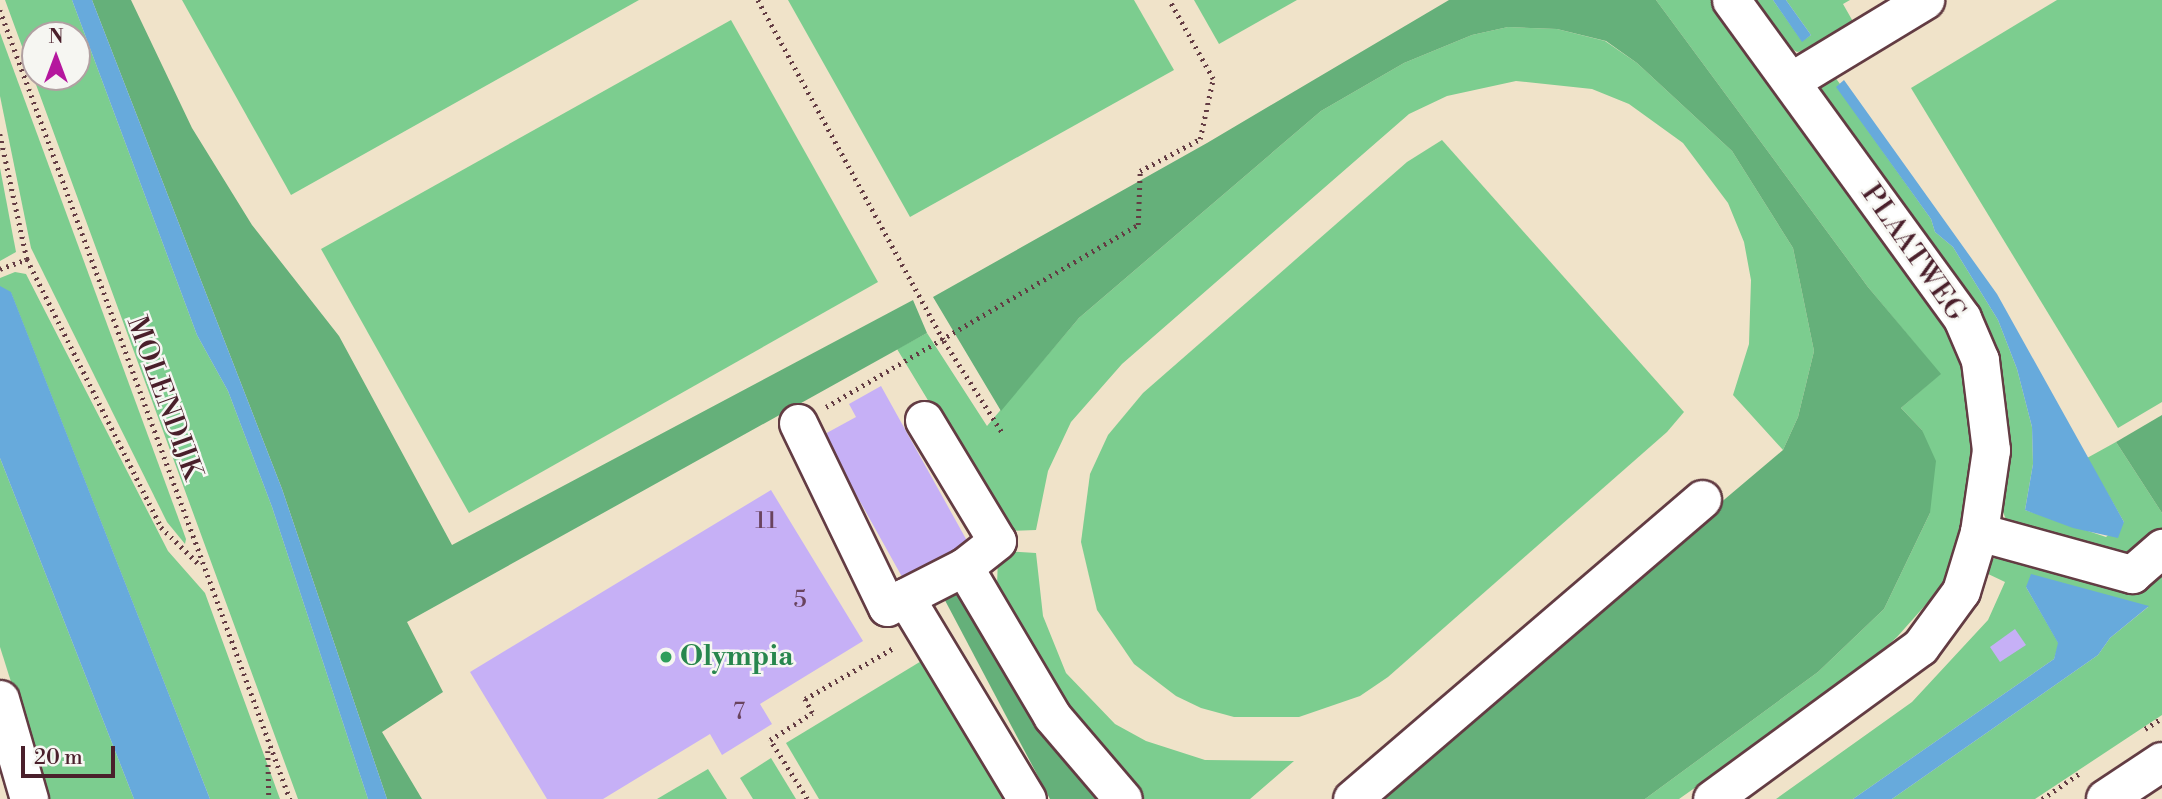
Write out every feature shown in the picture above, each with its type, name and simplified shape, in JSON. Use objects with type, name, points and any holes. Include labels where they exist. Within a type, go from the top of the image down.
[{"type":"main road","points":[[2106,799],[2162,762]]},
{"type":"street","name":"PLAATWEG","points":[[1712,799],[1920,647],[1961,591],[1979,532],[1991,450],[1980,360],[1967,329],[1731,0]]},
{"type":"street","points":[[1791,81],[1924,0]]},
{"type":"street","points":[[896,602],[964,567],[997,541],[924,420]]},
{"type":"street","points":[[797,423],[896,602],[1027,799]]},
{"type":"street","points":[[1352,799],[1702,499]]},
{"type":"street","points":[[1979,532],[2132,574],[2162,548]]},
{"type":"street","points":[[964,567],[1052,716],[1123,799]]},
{"type":"street","points":[[0,699],[29,799]]},
{"type":"path","points":[[758,0],[944,341],[1002,432]]},
{"type":"path","points":[[797,423],[944,341],[1139,225],[1140,172],[1200,139],[1213,79],[1170,0]]},
{"type":"path","name":"MOLENDIJK","points":[[0,10],[268,747],[290,799]]},
{"type":"path","points":[[0,134],[27,259],[161,527],[202,567]]},
{"type":"path","points":[[0,269],[27,259]]},
{"type":"path","points":[[807,799],[770,740],[812,713],[805,699],[905,641],[896,602]]},
{"type":"path","points":[[268,747],[269,799]]},
{"type":"green space","points":[[5,0],[72,0],[80,21],[21,21],[21,44]]},
{"type":"green space","points":[[92,0],[131,0],[192,128],[252,225],[339,336],[452,545],[913,300],[927,333],[407,622],[443,692],[382,732],[422,799],[387,799],[282,489]]},
{"type":"green space","points":[[182,0],[639,0],[291,195]]},
{"type":"green space","points":[[788,0],[1134,0],[1174,70],[910,217]]},
{"type":"green space","points":[[1194,0],[1297,0],[1219,44]]},
{"type":"green space","points":[[1449,0],[1656,0],[1868,287],[1941,374],[1901,408],[1922,430],[1936,461],[1930,513],[1884,609],[1818,672],[1645,799],[1370,799],[1783,450],[1798,417],[1814,351],[1793,248],[1732,151],[1637,63],[1606,41],[1557,29],[1508,27],[1472,35],[1404,63],[1321,111],[1079,318],[1001,411],[933,297],[1207,143]]},
{"type":"green space","points":[[1656,0],[1712,0],[1962,350],[1980,435],[1961,548],[1937,592],[1897,637],[1855,675],[1679,799],[1645,799],[1818,672],[1884,609],[1930,513],[1922,430],[1901,408],[1940,374],[1868,287]]},
{"type":"green space","points":[[1750,0],[1773,0],[1802,41],[1811,35],[1786,0],[1850,0],[1843,4],[1855,25],[1815,49],[1797,52],[1777,40]]},
{"type":"green space","points":[[2057,0],[2162,0],[2162,402],[2118,428],[1911,88]]},
{"type":"green space","points":[[731,20],[878,282],[469,513],[321,249]]},
{"type":"green space","points":[[1508,27],[1557,29],[1605,41],[1637,63],[1732,151],[1793,248],[1814,351],[1798,417],[1783,450],[1733,395],[1749,344],[1751,280],[1744,242],[1728,203],[1683,143],[1629,104],[1592,89],[1516,81],[1447,96],[1409,114],[1122,364],[1071,422],[1048,471],[1036,530],[1007,531],[897,349],[927,333],[987,426],[1079,318],[1321,111],[1404,63],[1472,35]]},
{"type":"green space","points":[[0,33],[186,539],[185,544],[167,522],[31,248],[0,96]]},
{"type":"green space","points":[[91,51],[197,335],[228,391],[272,507],[368,799],[298,799],[38,91],[91,91]]},
{"type":"green space","points":[[1829,69],[1840,84],[1837,87],[1931,219],[1935,232],[1953,247],[1998,320],[2017,369],[2032,427],[2033,464],[2025,510],[2106,537],[2124,522],[2087,458],[2116,442],[2162,513],[2162,537],[2132,557],[2017,527],[2006,520],[2001,506],[2002,408],[1823,104],[1821,85]]},
{"type":"green space","points":[[1442,140],[1684,412],[1667,432],[1388,677],[1360,696],[1299,717],[1234,717],[1201,708],[1176,696],[1134,664],[1097,610],[1081,542],[1090,474],[1108,435],[1143,393],[1407,162]]},
{"type":"green space","points":[[0,168],[16,252],[0,261]]},
{"type":"green space","points":[[15,272],[26,274],[168,551],[205,593],[280,799],[210,799],[11,293],[0,288],[0,278]]},
{"type":"green space","points":[[2162,415],[2162,513],[2116,442]]},
{"type":"green space","points":[[0,458],[134,799],[48,799],[0,647]]},
{"type":"green space","points":[[1003,551],[1036,553],[1043,616],[1066,673],[1115,724],[1146,741],[1205,760],[1294,761],[1250,799],[1134,799],[1058,714],[997,586],[998,556]]},
{"type":"green space","points":[[2001,555],[2162,561],[2162,715],[2035,799],[1892,799],[2098,655],[2110,638],[2148,607],[2026,587],[2059,644],[2054,659],[1853,799],[1776,799],[1912,702],[1988,620],[2005,582],[1984,572],[1989,561]]},
{"type":"green space","points":[[958,579],[1102,799],[1050,799],[939,589]]},
{"type":"green space","points":[[923,660],[1006,799],[819,799],[786,743]]},
{"type":"green space","points":[[771,758],[796,799],[753,799],[740,778]]},
{"type":"green space","points":[[708,769],[727,799],[657,799]]},
{"type":"water","points":[[72,0],[92,0],[282,489],[387,799],[368,799],[272,507],[228,391],[197,335],[91,51],[91,21],[80,21]]},
{"type":"water","points":[[1773,0],[1786,0],[1811,35],[1802,42]]},
{"type":"water","points":[[1844,80],[1997,294],[2124,522],[2118,538],[2073,528],[2025,510],[2033,464],[2032,427],[2017,369],[1998,320],[1953,247],[1935,232],[1931,219],[1836,87]]},
{"type":"water","points":[[0,286],[11,292],[210,799],[134,799],[0,458]]},
{"type":"water","points":[[2031,574],[2149,606],[2110,638],[2098,655],[1892,799],[1853,799],[2054,659],[2058,643],[2026,587]]},
{"type":"building","points":[[881,386],[971,548],[906,584],[823,435],[856,417],[849,404]]},
{"type":"building","name":"Olympia","points":[[771,490],[863,641],[760,704],[772,724],[722,755],[710,734],[603,799],[547,799],[470,672]]},
{"type":"building","points":[[2015,629],[2026,645],[2000,662],[1990,647]]},
{"type":"place","name":"Olympia","points":[[666,657]]}]
